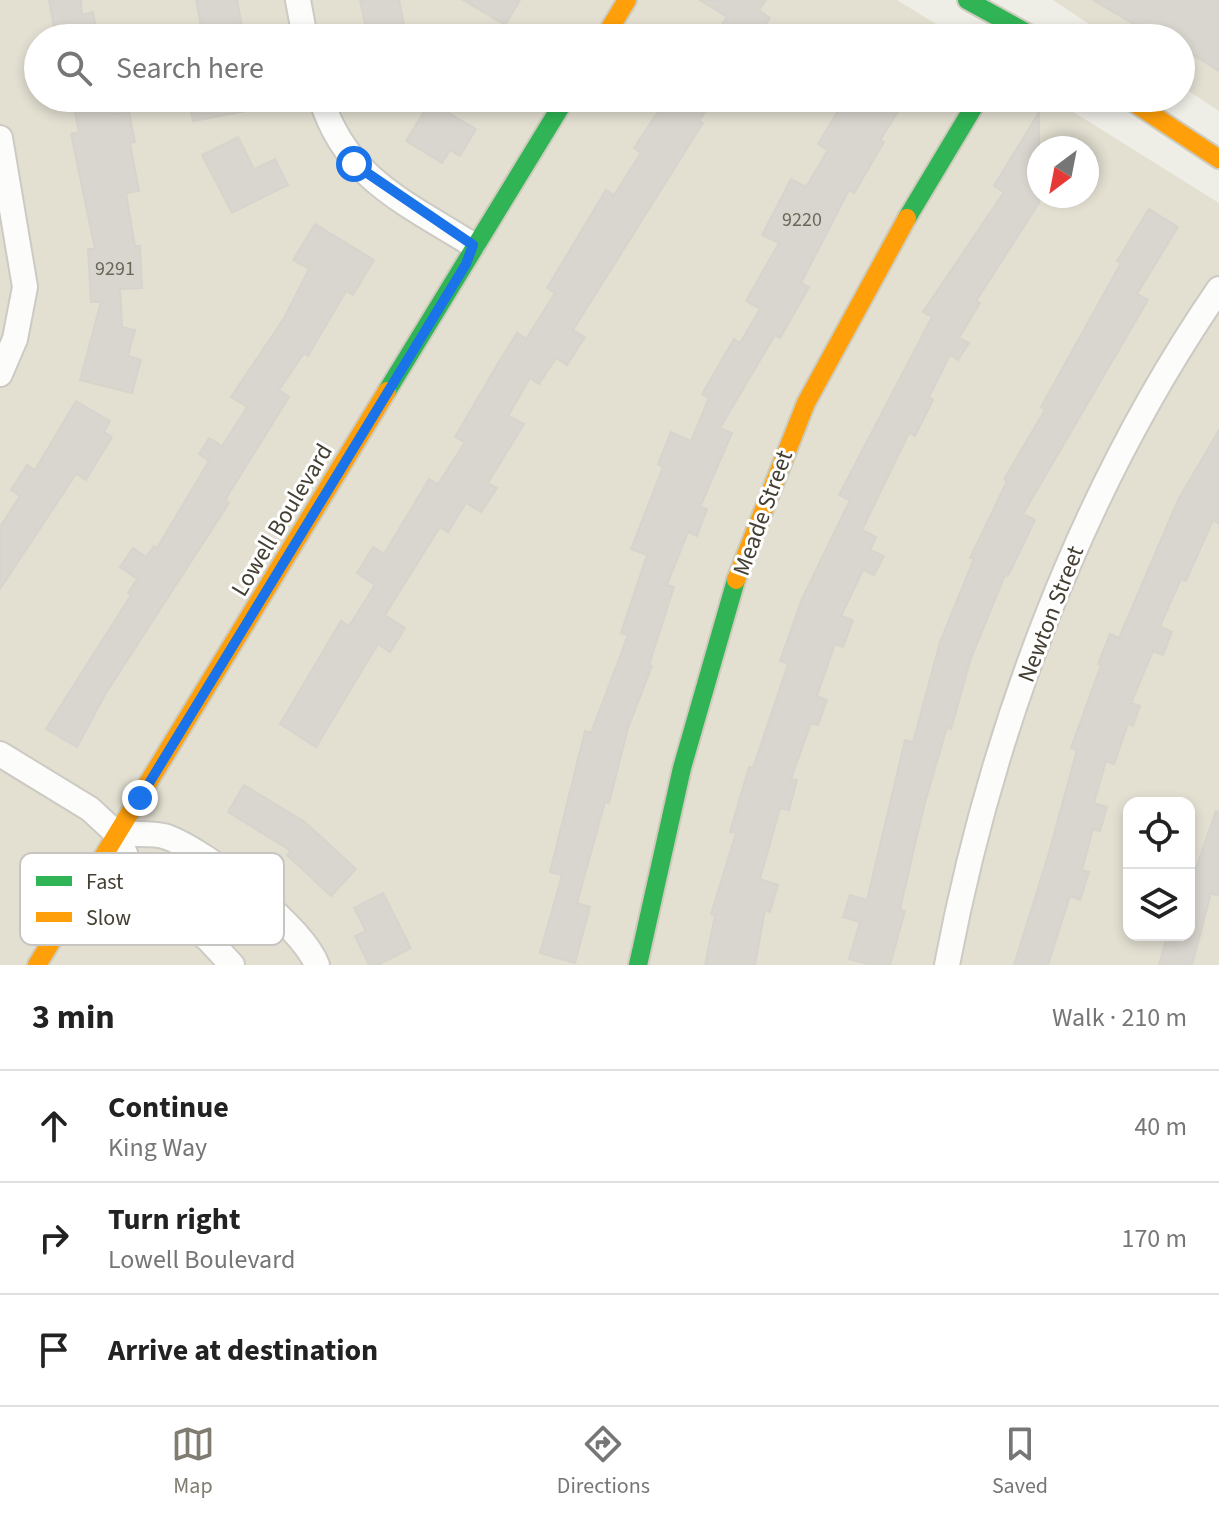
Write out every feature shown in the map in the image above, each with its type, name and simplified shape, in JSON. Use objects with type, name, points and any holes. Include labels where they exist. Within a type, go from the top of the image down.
[{"type":"street","points":[[298,0],[302,24]]},
{"type":"street","points":[[612,24],[627,0]]},
{"type":"street","points":[[967,0],[1004,24]]},
{"type":"street","points":[[325,112],[330,128],[354,164],[473,245]]},
{"type":"street","name":"Lowell Boulevard","points":[[105,853],[450,291],[473,245],[557,112]]},
{"type":"street","name":"Meade Street","points":[[638,965],[666,825],[698,704],[752,536],[786,448],[901,228],[971,112]]},
{"type":"street","points":[[1148,112],[1219,159]]},
{"type":"street","points":[[0,138],[25,287],[15,339],[0,373]]},
{"type":"street","name":"Newton Street","points":[[947,965],[981,816],[1025,677],[1080,540],[1145,409],[1184,339],[1219,289]]},
{"type":"street","points":[[0,754],[90,809],[117,834],[125,853]]},
{"type":"street","points":[[117,834],[165,836],[193,853]]},
{"type":"street","points":[[284,919],[311,949],[317,965]]},
{"type":"street","name":"Lowell Boulevard","points":[[37,965],[49,945]]},
{"type":"street","points":[[214,945],[232,965]]},
{"type":"shaded area","points":[[0,0],[897,0],[936,24],[24,24],[24,112],[1073,112],[1219,203],[1219,965],[0,965]]},
{"type":"shaded area","points":[[1053,0],[1219,0],[1219,111],[1195,95],[1195,24],[1089,24]]},
{"type":"building","points":[[49,0],[81,0],[82,15],[93,12],[95,24],[53,24]]},
{"type":"building","points":[[196,0],[237,0],[242,24],[200,24]]},
{"type":"building","points":[[360,0],[399,0],[404,24],[365,24]]},
{"type":"building","points":[[463,0],[520,0],[503,24]]},
{"type":"building","points":[[700,0],[766,0],[759,10],[770,18],[766,24],[722,24],[727,17]]},
{"type":"building","points":[[1093,0],[1219,0],[1219,71],[1195,56],[1195,24],[1133,24]]},
{"type":"building","points":[[75,112],[129,112],[135,142],[130,143],[139,191],[126,193],[135,246],[140,246],[142,288],[120,289],[122,327],[135,330],[128,356],[141,360],[132,393],[80,380],[101,302],[91,302],[88,249],[95,249],[71,134],[79,132]]},
{"type":"building","points":[[191,112],[241,112],[193,121]]},
{"type":"building","points":[[424,112],[447,112],[476,129],[460,156],[450,150],[442,163],[406,141]]},
{"type":"building","points":[[658,112],[705,112],[699,121],[703,123],[573,330],[585,337],[567,365],[556,358],[539,384],[530,378],[508,416],[524,424],[488,483],[497,488],[481,512],[466,503],[448,532],[440,527],[385,615],[405,628],[390,652],[378,644],[316,747],[280,724],[341,621],[349,626],[375,585],[357,573],[373,547],[384,554],[429,479],[438,484],[465,442],[455,437],[517,333],[526,339],[555,293],[547,288],[606,190],[614,195],[641,153],[634,148]]},
{"type":"building","points":[[837,112],[898,112],[880,140],[884,142],[854,193],[849,190],[801,283],[809,287],[780,338],[775,335],[720,428],[732,433],[700,507],[707,509],[697,536],[688,532],[667,585],[674,587],[649,665],[652,666],[628,728],[609,803],[605,802],[577,903],[590,907],[575,963],[540,953],[562,875],[550,872],[585,731],[591,733],[628,635],[621,633],[647,555],[631,549],[663,467],[658,464],[671,432],[691,441],[709,398],[702,394],[734,339],[740,343],[760,309],[746,301],[779,243],[762,235],[791,179],[806,187],[828,150],[818,144]]},
{"type":"building","points":[[1039,112],[1039,136],[1027,136],[1027,208],[1036,208],[976,301],[980,303],[959,338],[969,343],[958,360],[950,355],[929,397],[933,400],[915,436],[909,433],[862,530],[876,537],[870,550],[884,556],[874,575],[863,570],[841,616],[853,620],[843,647],[835,644],[817,696],[827,700],[818,725],[811,723],[791,779],[797,780],[789,810],[780,808],[760,879],[778,885],[770,912],[765,910],[755,965],[705,965],[715,915],[711,914],[736,833],[730,832],[749,767],[753,768],[788,664],[780,661],[802,599],[850,500],[839,495],[932,317],[923,312],[1004,192],[994,186]]},
{"type":"building","points":[[238,137],[254,169],[275,159],[288,185],[232,213],[202,155]]},
{"type":"building","points":[[1149,209],[1178,227],[1137,294],[1148,300],[1023,514],[1035,520],[1008,576],[1005,575],[971,658],[951,729],[947,727],[924,806],[900,909],[905,911],[890,965],[871,965],[849,959],[860,922],[843,917],[850,895],[867,900],[905,740],[913,742],[940,642],[974,559],[970,558],[1007,481],[1004,479],[1045,410],[1041,407],[1121,263],[1117,261]]},
{"type":"building","points":[[315,224],[374,260],[353,295],[346,291],[308,356],[304,353],[279,390],[289,397],[225,500],[229,503],[106,693],[77,747],[46,729],[131,595],[128,593],[137,579],[120,567],[133,548],[146,557],[154,546],[157,548],[209,461],[199,454],[209,438],[222,446],[247,407],[231,397],[284,318],[309,269],[293,260]]},
{"type":"building","points":[[76,401],[110,421],[104,432],[112,437],[86,480],[76,474],[0,589],[0,527],[20,496],[11,490],[27,465],[35,470]]},
{"type":"building","points":[[1219,430],[1219,524],[1213,520],[1186,581],[1181,579],[1160,626],[1172,632],[1163,655],[1153,651],[1131,703],[1140,706],[1133,726],[1128,724],[1114,764],[1106,761],[1094,803],[1107,807],[1100,831],[1093,829],[1082,870],[1089,872],[1080,900],[1070,896],[1048,965],[1014,965],[1048,856],[1077,750],[1071,748],[1101,665],[1098,664],[1110,634],[1119,638],[1178,500]]},
{"type":"building","points":[[244,785],[305,822],[356,869],[331,896],[287,855],[291,851],[228,812]]},
{"type":"building","points":[[1216,811],[1219,812],[1219,896],[1211,893],[1192,965],[1159,965],[1165,941],[1195,941],[1195,871]]},
{"type":"building","points":[[383,893],[411,948],[378,965],[369,965],[355,936],[366,931],[354,908]]},
{"type":"traffic: fast","points":[[967,0],[1011,24]]},
{"type":"traffic: fast","points":[[387,391],[557,112]]},
{"type":"traffic: fast","points":[[907,218],[971,112]]},
{"type":"traffic: fast","points":[[638,965],[682,768],[736,580]]},
{"type":"traffic: slow","points":[[612,24],[627,0]]},
{"type":"traffic: slow","points":[[1148,112],[1219,159]]},
{"type":"traffic: slow","points":[[736,580],[806,403],[907,218]]},
{"type":"traffic: slow","points":[[105,853],[387,391]]},
{"type":"traffic: slow","points":[[37,965],[49,945]]},
{"type":"route","points":[[140,798],[466,264],[473,245],[374,181],[354,164]]}]
